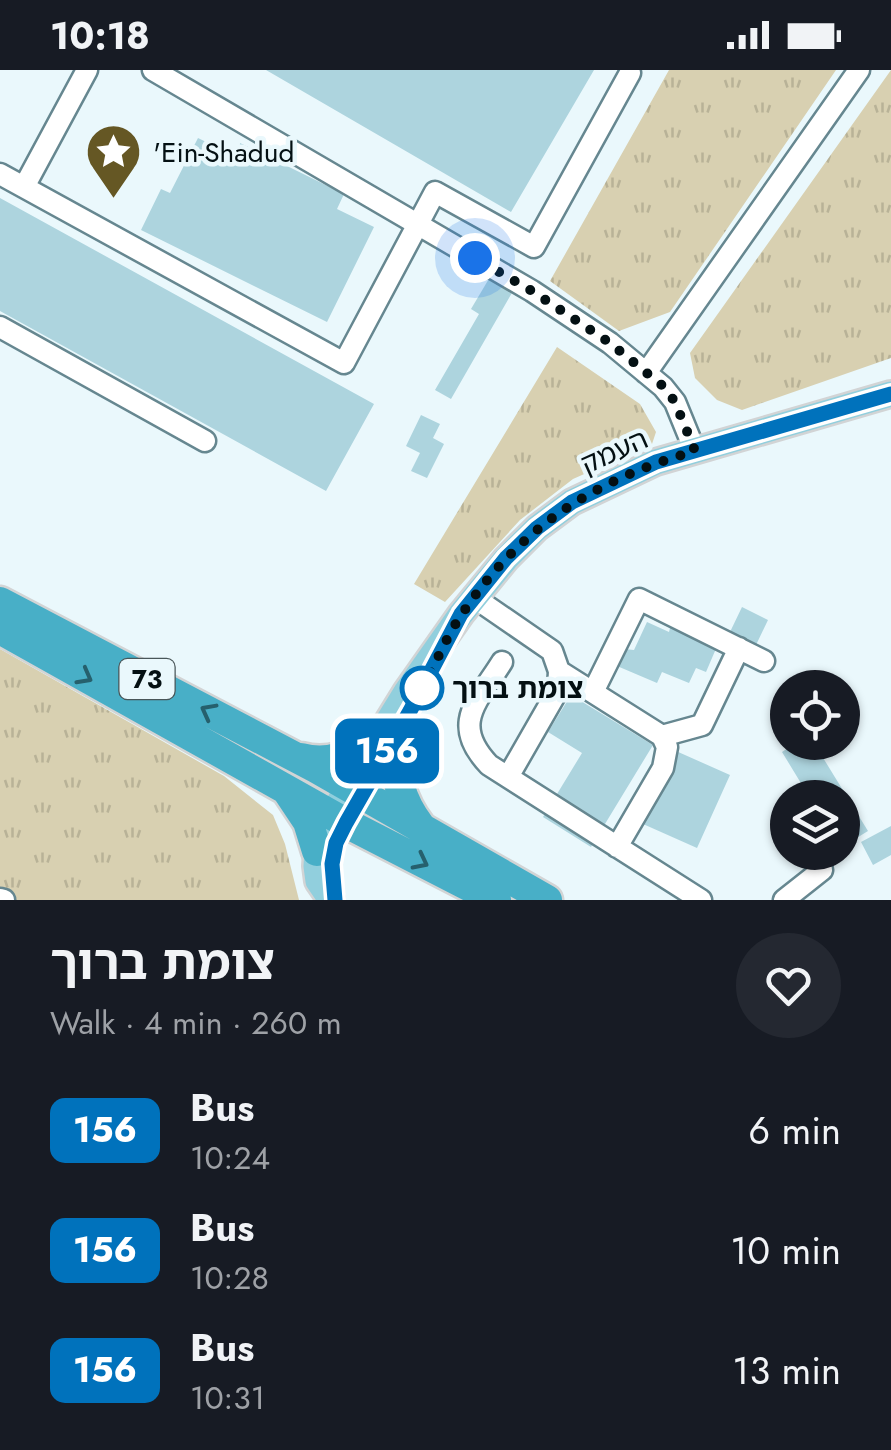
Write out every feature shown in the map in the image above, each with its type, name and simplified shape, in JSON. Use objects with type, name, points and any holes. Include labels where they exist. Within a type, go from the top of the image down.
[{"type":"highway","name":"73","points":[[0,602],[355,790],[547,900]]},
{"type":"highway","name":"73","points":[[0,629],[339,819],[496,900]]},
{"type":"highway","points":[[294,757],[316,762],[336,760],[385,739],[406,809],[422,828]]},
{"type":"highway","points":[[286,790],[308,822],[317,851]]},
{"type":"main road","name":"העמק","points":[[333,900],[318,881],[317,851],[322,833],[339,819],[468,606],[506,558],[537,528],[572,502],[656,462],[891,394]]},
{"type":"main road","name":"העמק","points":[[333,900],[332,864],[339,819]]},
{"type":"street","points":[[24,187],[87,70]]},
{"type":"street","points":[[153,70],[532,291],[610,343],[664,387],[675,402],[695,451]]},
{"type":"street","points":[[646,372],[859,70]]},
{"type":"street","points":[[0,174],[344,362],[435,192],[534,247],[630,73]]},
{"type":"street","points":[[0,327],[205,441]]},
{"type":"street","points":[[592,692],[639,600],[764,661]]},
{"type":"street","points":[[468,606],[552,651],[559,671],[558,690],[508,777]]},
{"type":"street","points":[[662,736],[702,725],[739,648]]},
{"type":"street","points":[[502,662],[468,722],[476,750],[490,765],[700,900]]},
{"type":"street","points":[[559,671],[662,736],[668,747],[663,768],[618,847]]},
{"type":"street","points":[[784,900],[822,870]]},
{"type":"green space","points":[[669,70],[836,70],[670,312],[619,331],[550,281]]},
{"type":"green space","points":[[891,70],[891,358],[742,410],[717,400],[695,378],[690,353]]},
{"type":"green space","points":[[557,347],[640,404],[656,432],[652,444],[573,479],[520,520],[445,602],[414,584]]},
{"type":"green space","points":[[0,649],[224,776],[273,815],[299,900],[0,900]]},
{"type":"building","points":[[266,70],[594,70],[511,212]]},
{"type":"building","points":[[198,138],[239,158],[240,143],[344,194],[337,209],[374,227],[327,322],[141,230],[161,189],[170,193]]},
{"type":"building","points":[[0,198],[374,404],[326,491],[0,311]]},
{"type":"building","points":[[490,277],[513,291],[451,399],[435,390],[479,314],[471,309]]},
{"type":"building","points":[[421,415],[440,424],[433,438],[444,444],[427,478],[411,471],[420,453],[406,446]]},
{"type":"building","points":[[742,607],[768,620],[756,645],[730,632]]},
{"type":"building","points":[[647,622],[669,632],[671,624],[718,644],[706,672],[696,668],[689,683],[662,672],[657,683],[617,666],[624,649],[634,650]]},
{"type":"building","points":[[571,695],[653,745],[591,847],[543,817],[582,753],[548,732]]},
{"type":"building","points":[[676,751],[730,775],[697,848],[643,824]]},
{"type":"building","points":[[787,760],[824,760],[837,780],[799,780]]},
{"type":"building","points":[[860,818],[868,831],[860,836]]},
{"type":"building","points":[[891,826],[891,855],[873,865],[861,842]]},
{"type":"bus line","name":"156","points":[[335,900],[332,864],[336,843],[346,823],[461,614],[506,558],[537,528],[572,502],[656,462],[891,394]]},
{"type":"place","name":"'Ein-Shadud","points":[[114,201]]},
{"type":"place","name":"צומת ברוך","points":[[422,688]]},
{"type":"route","points":[[422,688],[461,614],[506,558],[537,528],[572,502],[656,462],[695,451],[675,402],[664,387],[610,343],[475,258]]}]
